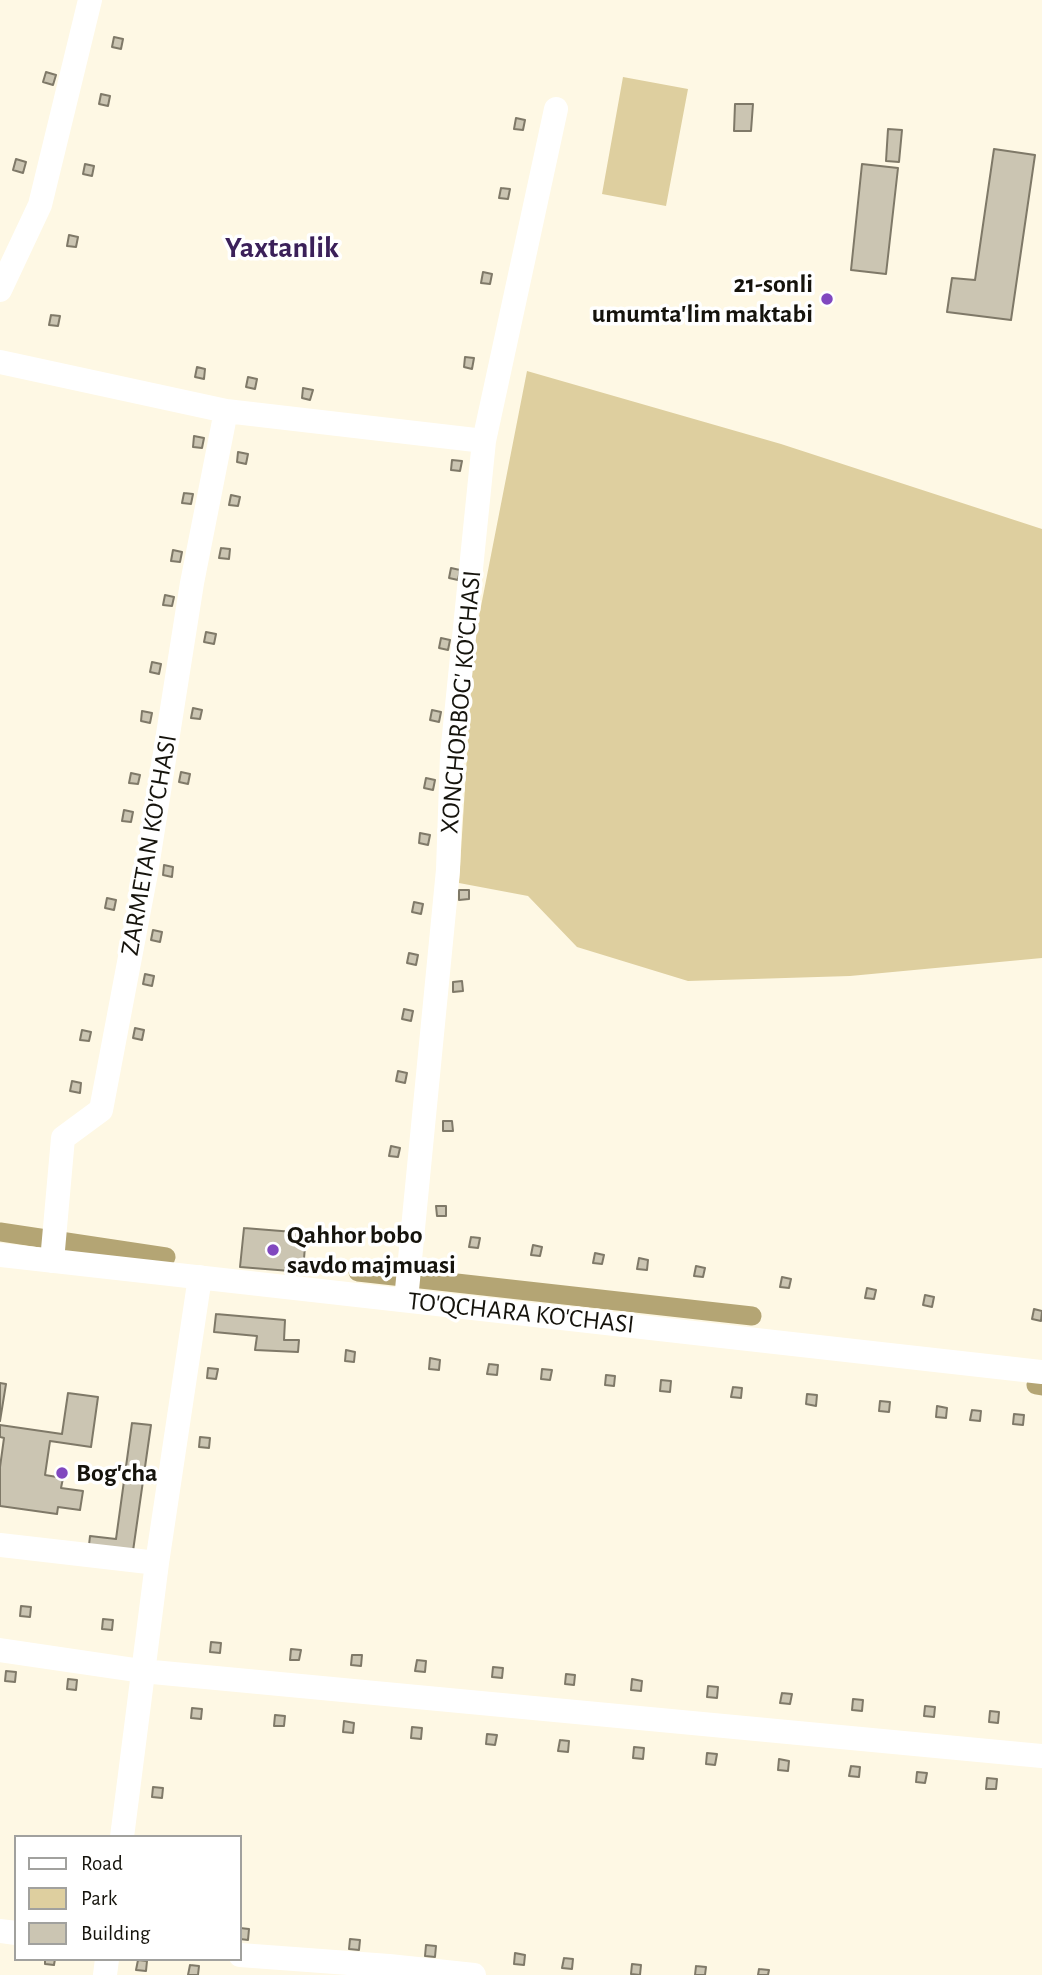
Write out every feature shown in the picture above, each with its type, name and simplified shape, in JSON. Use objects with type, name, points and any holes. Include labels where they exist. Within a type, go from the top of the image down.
[{"type":"street","points":[[0,290],[40,205],[84,2]]},
{"type":"street","name":"XONCHORBOG' KO'CHASI","points":[[406,1300],[448,870],[452,755],[484,442],[556,109]]},
{"type":"street","points":[[0,362],[226,411],[484,442]]},
{"type":"street","name":"ZARMETAN KO'CHASI","points":[[52,1261],[63,1138],[101,1110],[146,873],[192,583],[226,411]]},
{"type":"street","name":"TO'QCHARA KO'CHASI","points":[[0,1255],[1042,1372]]},
{"type":"street","points":[[122,1835],[157,1563],[200,1277]]},
{"type":"street","points":[[0,1545],[157,1563]]},
{"type":"street","points":[[0,1650],[142,1671],[1042,1756]]},
{"type":"street","points":[[242,1955],[474,1975]]},
{"type":"green space","points":[[623,77],[688,89],[666,206],[602,194]]},
{"type":"green space","points":[[527,371],[781,444],[1042,529],[1042,958],[850,976],[688,981],[577,947],[528,896],[459,883],[474,642]]},
{"type":"building","points":[[114,37],[123,39],[121,49],[112,47]]},
{"type":"building","points":[[46,72],[56,75],[53,85],[43,82]]},
{"type":"building","points":[[101,94],[110,96],[108,106],[99,104]]},
{"type":"building","points":[[735,104],[753,104],[751,131],[734,131]]},
{"type":"building","points":[[516,118],[525,120],[523,130],[514,129]]},
{"type":"building","points":[[888,129],[902,130],[899,162],[886,161]]},
{"type":"building","points":[[994,149],[1035,155],[1011,320],[947,312],[952,278],[975,280]]},
{"type":"building","points":[[16,159],[26,162],[23,173],[13,170]]},
{"type":"building","points":[[85,164],[94,166],[92,176],[83,174]]},
{"type":"building","points":[[862,164],[898,168],[886,274],[851,270]]},
{"type":"building","points":[[501,188],[510,189],[508,199],[499,198]]},
{"type":"building","points":[[69,235],[78,237],[76,247],[67,246]]},
{"type":"building","points":[[483,272],[492,274],[490,284],[481,283]]},
{"type":"building","points":[[51,315],[60,316],[58,326],[49,325]]},
{"type":"building","points":[[465,357],[474,358],[472,369],[464,367]]},
{"type":"building","points":[[197,367],[205,369],[204,379],[195,377]]},
{"type":"building","points":[[248,377],[257,379],[255,389],[246,387]]},
{"type":"building","points":[[303,388],[313,390],[310,400],[302,398]]},
{"type":"building","points":[[194,436],[204,438],[202,448],[193,447]]},
{"type":"building","points":[[238,452],[248,454],[246,464],[237,462]]},
{"type":"building","points":[[452,460],[462,461],[460,471],[451,470]]},
{"type":"building","points":[[184,493],[193,494],[191,504],[182,503]]},
{"type":"building","points":[[231,495],[240,497],[238,506],[229,505]]},
{"type":"building","points":[[221,548],[230,549],[229,559],[219,558]]},
{"type":"building","points":[[173,550],[182,552],[180,562],[171,561]]},
{"type":"building","points":[[451,568],[460,570],[458,580],[449,578]]},
{"type":"building","points":[[165,595],[174,597],[172,606],[163,605]]},
{"type":"building","points":[[206,632],[216,634],[214,644],[204,642]]},
{"type":"building","points":[[441,638],[450,640],[448,650],[439,648]]},
{"type":"building","points":[[152,662],[161,664],[159,674],[150,672]]},
{"type":"building","points":[[193,708],[202,710],[200,719],[191,718]]},
{"type":"building","points":[[432,710],[441,712],[439,722],[430,720]]},
{"type":"building","points":[[142,711],[152,713],[150,723],[141,721]]},
{"type":"building","points":[[181,772],[190,774],[188,784],[179,782]]},
{"type":"building","points":[[131,773],[140,775],[138,784],[129,783]]},
{"type":"building","points":[[426,778],[435,780],[433,790],[424,788]]},
{"type":"building","points":[[124,810],[133,812],[131,822],[122,821]]},
{"type":"building","points":[[420,833],[430,835],[428,845],[419,843]]},
{"type":"building","points":[[164,865],[173,867],[172,877],[163,875]]},
{"type":"building","points":[[459,890],[469,890],[469,899],[459,900]]},
{"type":"building","points":[[107,898],[116,900],[114,910],[105,908]]},
{"type":"building","points":[[414,902],[423,904],[421,914],[412,912]]},
{"type":"building","points":[[153,930],[162,932],[160,942],[151,940]]},
{"type":"building","points":[[409,953],[418,955],[416,965],[407,963]]},
{"type":"building","points":[[145,974],[154,976],[152,986],[143,984]]},
{"type":"building","points":[[462,981],[463,991],[453,992],[453,982]]},
{"type":"building","points":[[404,1009],[413,1011],[411,1021],[402,1019]]},
{"type":"building","points":[[135,1028],[144,1030],[142,1040],[133,1038]]},
{"type":"building","points":[[82,1030],[91,1032],[89,1041],[80,1040]]},
{"type":"building","points":[[398,1071],[407,1073],[405,1083],[396,1081]]},
{"type":"building","points":[[72,1081],[81,1083],[80,1093],[70,1091]]},
{"type":"building","points":[[443,1121],[452,1121],[453,1131],[443,1131]]},
{"type":"building","points":[[391,1146],[400,1148],[398,1157],[389,1156]]},
{"type":"building","points":[[436,1206],[446,1206],[446,1216],[437,1216]]},
{"type":"building","name":"Qahhor bobo savdo majmuasi","points":[[244,1228],[306,1233],[303,1272],[240,1267]]},
{"type":"building","points":[[471,1237],[480,1238],[478,1248],[469,1247]]},
{"type":"building","points":[[533,1245],[542,1247],[540,1256],[531,1255]]},
{"type":"building","points":[[595,1253],[604,1255],[602,1264],[593,1263]]},
{"type":"building","points":[[639,1258],[648,1260],[647,1270],[637,1269]]},
{"type":"building","points":[[696,1266],[705,1268],[703,1277],[694,1276]]},
{"type":"building","points":[[782,1277],[791,1279],[789,1288],[780,1287]]},
{"type":"building","points":[[867,1288],[876,1290],[874,1299],[865,1298]]},
{"type":"building","points":[[925,1295],[934,1297],[932,1307],[923,1305]]},
{"type":"building","points":[[1034,1309],[1042,1311],[1041,1321],[1032,1319]]},
{"type":"building","points":[[216,1314],[285,1320],[284,1340],[299,1340],[298,1352],[255,1350],[257,1336],[214,1332]]},
{"type":"building","points":[[346,1350],[355,1352],[354,1362],[345,1361]]},
{"type":"building","points":[[430,1358],[440,1360],[439,1370],[429,1369]]},
{"type":"building","points":[[489,1364],[498,1365],[497,1375],[487,1374]]},
{"type":"building","points":[[208,1368],[218,1369],[216,1379],[207,1378]]},
{"type":"building","points":[[542,1369],[552,1370],[550,1380],[541,1379]]},
{"type":"building","points":[[606,1375],[615,1376],[614,1386],[605,1385]]},
{"type":"building","points":[[661,1380],[671,1381],[670,1392],[660,1391]]},
{"type":"building","points":[[0,1383],[6,1384],[0,1421]]},
{"type":"building","points":[[733,1387],[742,1388],[741,1398],[731,1397]]},
{"type":"building","points":[[68,1393],[98,1397],[91,1447],[50,1441],[45,1475],[63,1478],[61,1488],[83,1491],[80,1510],[58,1507],[57,1514],[0,1506],[0,1467],[4,1438],[0,1437],[0,1425],[62,1434]]},
{"type":"building","points":[[807,1394],[817,1395],[816,1406],[806,1404]]},
{"type":"building","points":[[880,1401],[890,1402],[889,1412],[879,1411]]},
{"type":"building","points":[[937,1406],[947,1408],[946,1418],[936,1417]]},
{"type":"building","points":[[972,1410],[981,1411],[980,1421],[970,1420]]},
{"type":"building","points":[[1014,1414],[1024,1415],[1023,1425],[1013,1424]]},
{"type":"building","points":[[132,1423],[151,1425],[133,1551],[89,1545],[90,1536],[116,1539]]},
{"type":"building","points":[[200,1437],[210,1438],[209,1448],[199,1447]]},
{"type":"building","points":[[21,1606],[31,1607],[30,1617],[20,1616]]},
{"type":"building","points":[[103,1619],[113,1620],[112,1630],[102,1629]]},
{"type":"building","points":[[211,1642],[221,1643],[220,1653],[210,1652]]},
{"type":"building","points":[[291,1649],[301,1650],[299,1660],[290,1660]]},
{"type":"building","points":[[352,1655],[362,1655],[361,1666],[351,1665]]},
{"type":"building","points":[[417,1660],[426,1661],[425,1672],[415,1671]]},
{"type":"building","points":[[493,1667],[503,1668],[502,1678],[492,1677]]},
{"type":"building","points":[[6,1671],[16,1672],[15,1682],[5,1681]]},
{"type":"building","points":[[566,1674],[575,1675],[574,1685],[565,1684]]},
{"type":"building","points":[[68,1679],[77,1680],[76,1690],[67,1689]]},
{"type":"building","points":[[632,1679],[642,1681],[641,1691],[631,1690]]},
{"type":"building","points":[[708,1686],[718,1687],[717,1698],[707,1697]]},
{"type":"building","points":[[782,1693],[792,1694],[790,1704],[780,1703]]},
{"type":"building","points":[[853,1699],[863,1700],[862,1711],[852,1710]]},
{"type":"building","points":[[925,1706],[935,1707],[934,1717],[924,1716]]},
{"type":"building","points":[[192,1708],[202,1709],[201,1719],[191,1718]]},
{"type":"building","points":[[990,1711],[999,1712],[998,1723],[989,1722]]},
{"type":"building","points":[[275,1715],[285,1716],[284,1726],[274,1726]]},
{"type":"building","points":[[344,1721],[354,1723],[353,1733],[343,1732]]},
{"type":"building","points":[[412,1727],[422,1728],[421,1739],[411,1738]]},
{"type":"building","points":[[487,1734],[497,1735],[495,1745],[486,1744]]},
{"type":"building","points":[[560,1740],[569,1741],[568,1752],[558,1751]]},
{"type":"building","points":[[634,1747],[644,1748],[643,1759],[633,1758]]},
{"type":"building","points":[[707,1753],[717,1754],[715,1765],[706,1764]]},
{"type":"building","points":[[779,1759],[789,1761],[788,1771],[778,1770]]},
{"type":"building","points":[[851,1766],[860,1767],[859,1777],[849,1776]]},
{"type":"building","points":[[917,1772],[927,1773],[925,1783],[916,1782]]},
{"type":"building","points":[[987,1778],[997,1779],[996,1789],[986,1789]]},
{"type":"building","points":[[153,1787],[163,1788],[162,1798],[152,1797]]},
{"type":"building","points":[[242,1928],[249,1929],[248,1940],[242,1939]]},
{"type":"building","points":[[350,1939],[360,1940],[359,1950],[349,1949]]},
{"type":"building","points":[[426,1945],[436,1946],[435,1957],[425,1956]]},
{"type":"building","points":[[515,1953],[525,1955],[524,1965],[514,1964]]},
{"type":"building","points":[[564,1958],[573,1959],[572,1969],[562,1968]]},
{"type":"building","points":[[45,1961],[55,1961],[54,1965],[45,1964]]},
{"type":"building","points":[[138,1961],[147,1961],[146,1971],[136,1970]]},
{"type":"building","points":[[632,1964],[641,1965],[640,1975],[631,1974]]},
{"type":"building","points":[[190,1965],[199,1966],[198,1975],[188,1975]]},
{"type":"building","points":[[696,1966],[706,1967],[705,1975],[695,1975]]},
{"type":"building","points":[[759,1969],[769,1970],[768,1975],[758,1975]]},
{"type":"waterway","points":[[0,1232],[166,1257]]},
{"type":"waterway","points":[[358,1272],[752,1316]]},
{"type":"waterway","points":[[1036,1385],[1042,1386]]},
{"type":"place","name":"21-sonli umumta'lim maktabi","points":[[827,299]]},
{"type":"place","name":"Qahhor bobo savdo majmuasi","points":[[273,1250]]},
{"type":"place","name":"Bog'cha","points":[[62,1473]]},
{"type":"district","name":"Yaxtanlik","points":[[282,248]]}]
